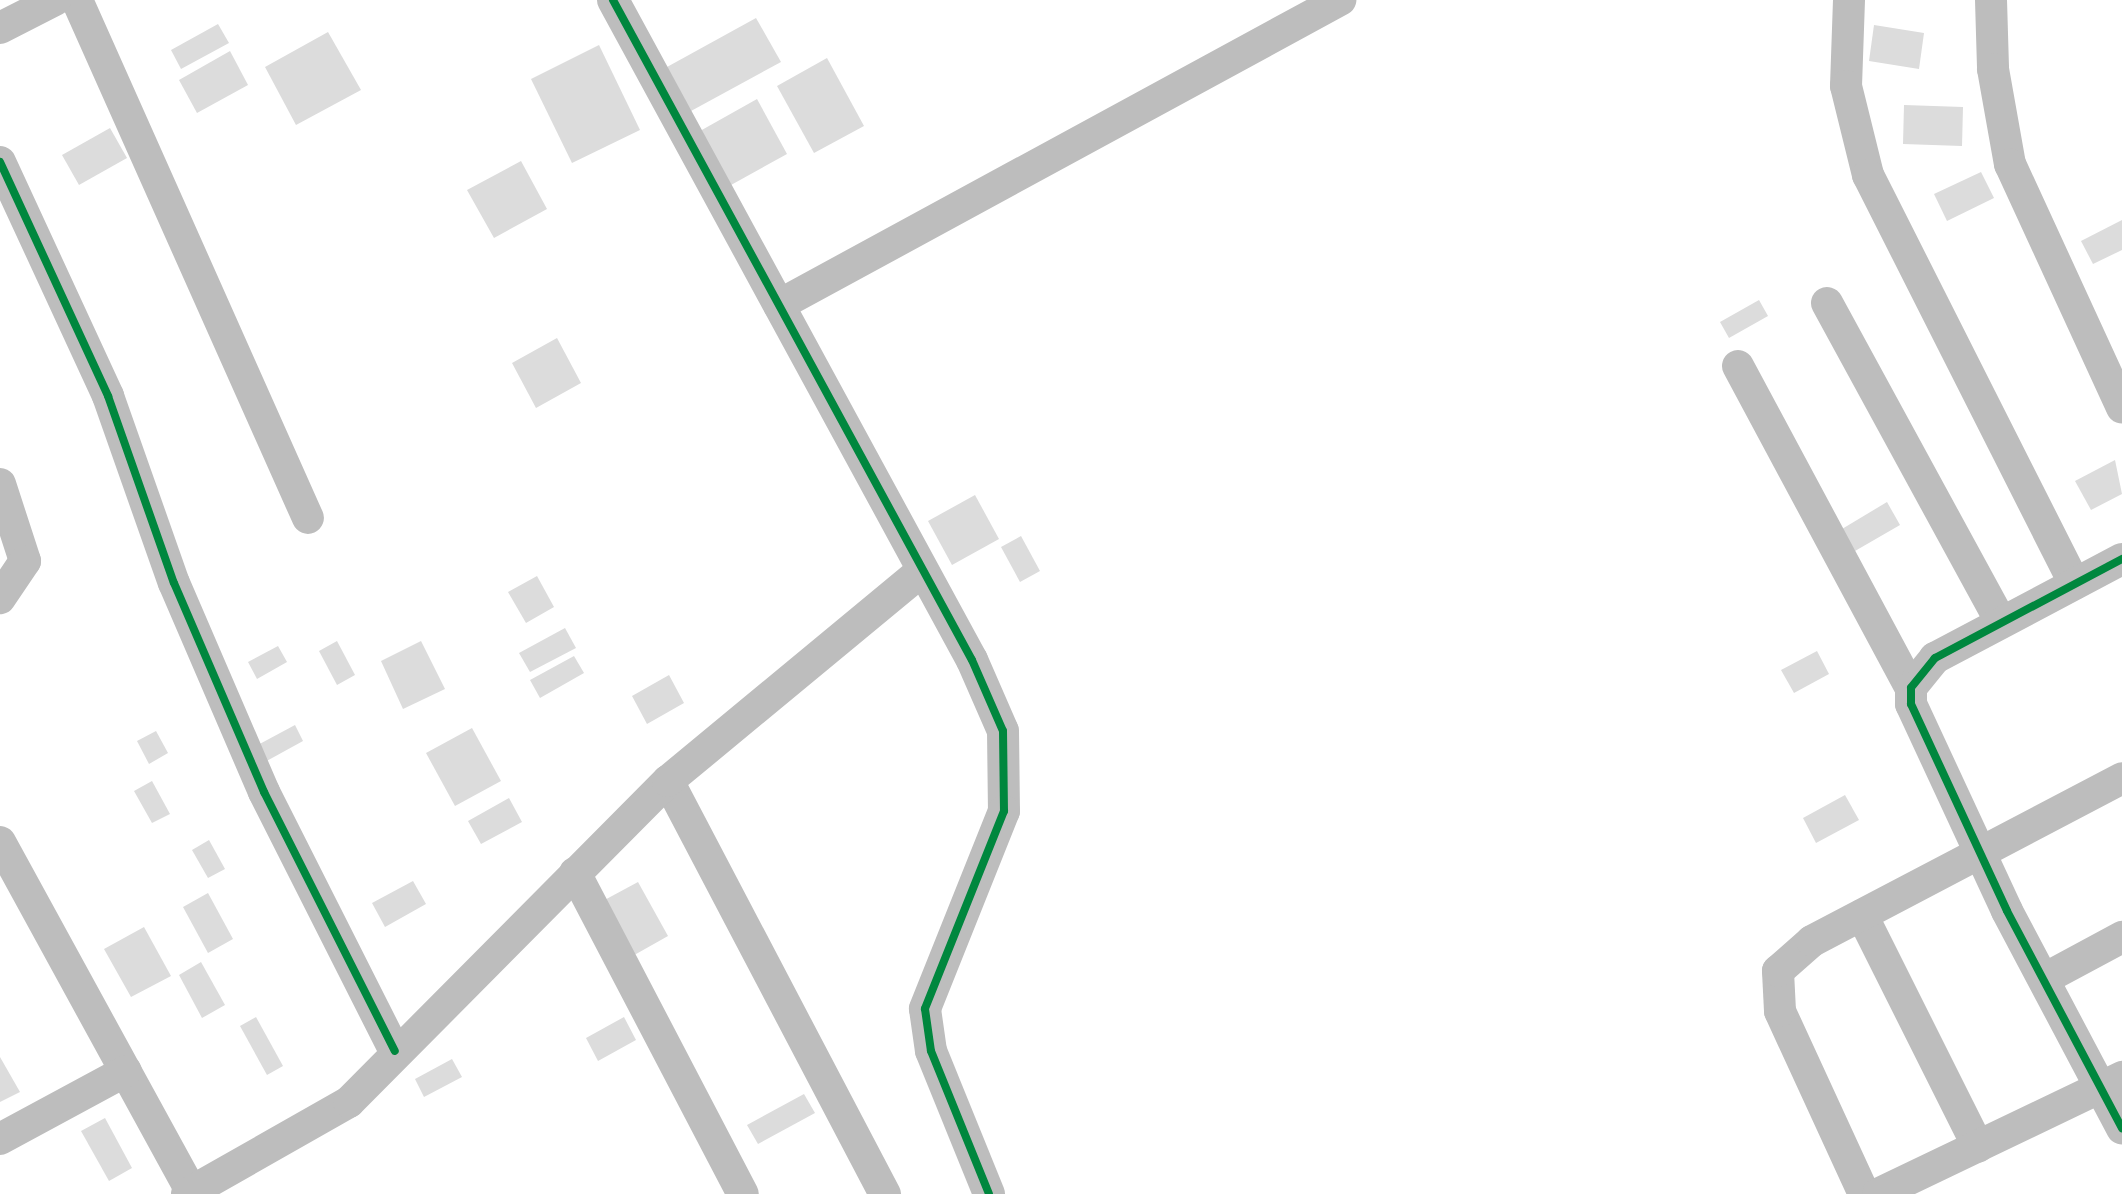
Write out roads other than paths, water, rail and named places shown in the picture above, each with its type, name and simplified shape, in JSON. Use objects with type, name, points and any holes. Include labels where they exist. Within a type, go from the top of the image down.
[{"type":"street","points":[[0,28],[55,0]]},
{"type":"street","points":[[77,0],[308,518]]},
{"type":"street","points":[[613,0],[921,572],[988,690],[1007,771],[1004,811],[925,1009],[931,1051],[989,1194]]},
{"type":"street","points":[[779,305],[1340,0]]},
{"type":"street","points":[[1849,0],[1846,86],[1864,164],[2075,584]]},
{"type":"street","points":[[1991,0],[1993,69],[2010,164],[2122,408]]},
{"type":"street","points":[[0,162],[108,396],[174,583],[264,792],[395,1051]]},
{"type":"street","points":[[1827,303],[2001,622]]},
{"type":"street","points":[[1738,366],[1911,688],[1913,718],[2044,979],[2112,1083],[2122,1128]]},
{"type":"street","points":[[0,484],[25,561],[0,598]]},
{"type":"street","points":[[1911,688],[1935,658],[2122,559]]},
{"type":"street","points":[[0,842],[190,1193],[329,1118],[668,781],[921,572]]},
{"type":"street","points":[[1864,1194],[1775,988],[1791,956],[1862,915],[2122,778]]},
{"type":"street","points":[[668,781],[885,1194]]},
{"type":"street","points":[[575,873],[743,1194]]},
{"type":"street","points":[[1862,915],[1978,1147]]},
{"type":"street","points":[[2044,979],[2122,937]]},
{"type":"street","points":[[0,1139],[126,1071]]},
{"type":"street","points":[[1878,1194],[2112,1083]]}]
